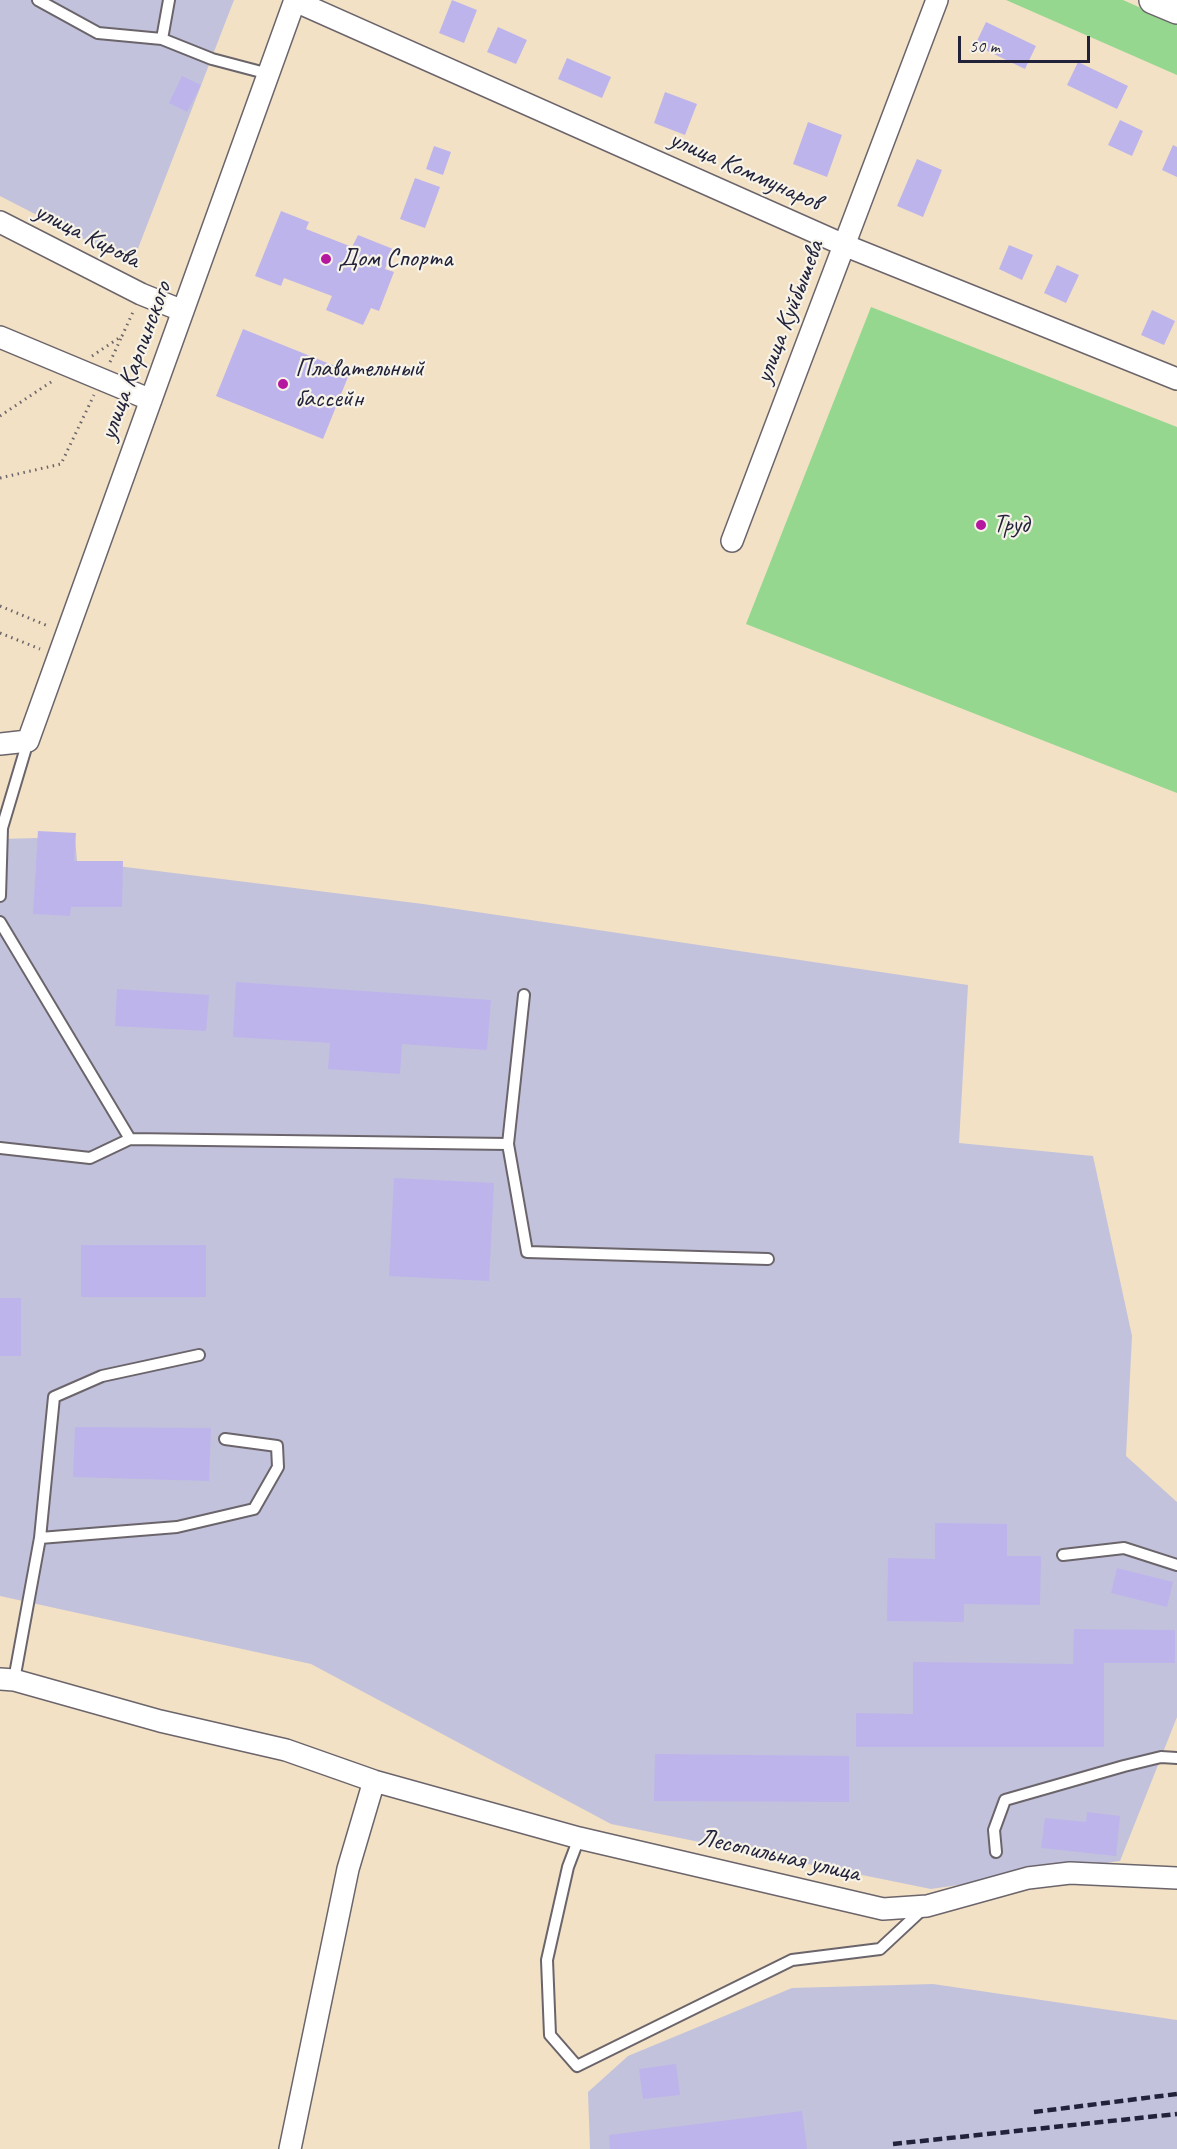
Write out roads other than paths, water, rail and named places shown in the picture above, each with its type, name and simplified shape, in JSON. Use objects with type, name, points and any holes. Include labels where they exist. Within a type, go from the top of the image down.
[{"type":"street","name":"улица Коммунаров","points":[[295,0],[844,245],[1177,379]]},
{"type":"street","name":"улица Карпинского","points":[[28,741],[295,0]]},
{"type":"street","name":"улица Куйбышева","points":[[732,541],[937,0]]},
{"type":"street","points":[[1153,0],[1177,10]]},
{"type":"street","name":"улица Кирова","points":[[0,222],[141,294],[183,311]]},
{"type":"street","points":[[0,337],[151,400]]},
{"type":"street","points":[[0,744],[28,741]]},
{"type":"street","name":"Лесопильная улица","points":[[7,1679],[160,1721],[286,1750],[374,1782],[579,1838],[883,1909],[927,1906],[1028,1878],[1070,1873],[1177,1878]]},
{"type":"street","points":[[290,2149],[348,1869],[374,1782]]},
{"type":"lane","points":[[39,0],[98,33],[162,39],[212,59],[269,74]]},
{"type":"lane","points":[[162,39],[169,0]]},
{"type":"lane","points":[[0,896],[2,828],[28,741]]},
{"type":"lane","points":[[0,922],[130,1139]]},
{"type":"lane","points":[[524,996],[508,1144],[527,1252],[768,1259]]},
{"type":"lane","points":[[0,1148],[90,1158],[130,1139],[508,1144]]},
{"type":"lane","points":[[7,1679],[40,1538],[54,1397],[102,1376],[199,1355]]},
{"type":"lane","points":[[40,1538],[177,1527],[254,1509],[278,1467],[277,1446],[225,1439]]},
{"type":"lane","points":[[1064,1555],[1125,1548],[1177,1565]]},
{"type":"lane","points":[[996,1852],[994,1830],[1005,1800],[1124,1766],[1161,1757],[1177,1758]]},
{"type":"lane","points":[[579,1838],[568,1867],[547,1960],[550,2035],[578,2066],[792,1960],[880,1949],[927,1906]]},
{"type":"railway","points":[[1034,2112],[1177,2094]]},
{"type":"railway","points":[[893,2144],[1177,2114]]},
{"type":"place","name":"Дом Спорта","points":[[326,259]]},
{"type":"place","name":"Плавательный бассейн","points":[[283,384]]},
{"type":"place","name":"Труд","points":[[981,525]]}]
